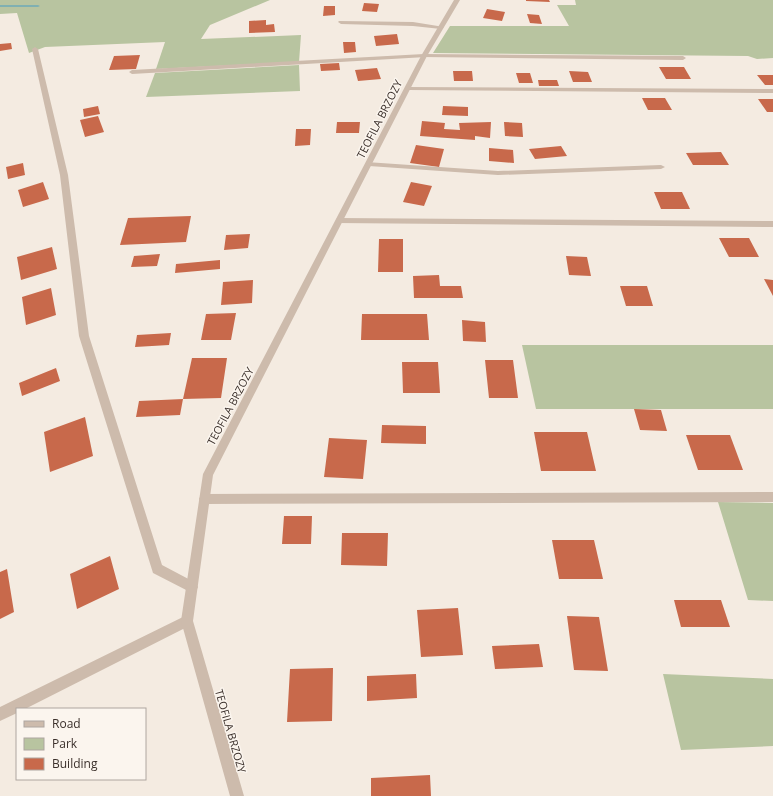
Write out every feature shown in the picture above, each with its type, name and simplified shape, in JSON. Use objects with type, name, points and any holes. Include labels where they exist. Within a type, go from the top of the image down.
[{"type":"street","name":"TEOFILA BRZOZY","points":[[237,796],[187,621],[208,474],[424,56],[457,0]]},
{"type":"street","points":[[341,22],[414,24],[441,27]]},
{"type":"street","points":[[35,49],[64,175],[84,336],[157,569],[192,587]]},
{"type":"street","points":[[132,72],[424,56],[683,58]]},
{"type":"street","points":[[408,88],[773,91]]},
{"type":"street","points":[[369,164],[498,173],[661,167]]},
{"type":"street","points":[[340,221],[773,224]]},
{"type":"street","points":[[205,499],[773,497]]},
{"type":"street","points":[[0,714],[187,621]]},
{"type":"green space","points":[[0,0],[270,0],[210,25],[201,39],[301,35],[299,62],[156,69],[165,42],[45,47],[29,53],[17,13],[0,14]]},
{"type":"green space","points":[[575,0],[773,0],[773,58],[757,59],[748,56],[433,53],[450,26],[569,26],[557,5],[576,5]]},
{"type":"green space","points":[[299,65],[300,91],[146,97],[155,73]]},
{"type":"green space","points":[[522,345],[773,345],[773,409],[536,409]]},
{"type":"green space","points":[[718,502],[773,503],[773,601],[748,600]]},
{"type":"green space","points":[[663,674],[773,679],[773,746],[681,750]]},
{"type":"building","points":[[549,0],[550,2],[526,1]]},
{"type":"building","points":[[364,3],[379,4],[377,12],[362,11]]},
{"type":"building","points":[[324,6],[335,6],[335,15],[323,16]]},
{"type":"building","points":[[487,9],[505,12],[502,21],[483,18]]},
{"type":"building","points":[[527,14],[539,15],[542,24],[530,23]]},
{"type":"building","points":[[266,20],[266,25],[274,24],[275,32],[249,33],[249,21]]},
{"type":"building","points":[[397,34],[399,44],[376,46],[374,36]]},
{"type":"building","points":[[343,42],[355,42],[356,52],[344,53]]},
{"type":"building","points":[[11,43],[12,49],[0,51],[0,44]]},
{"type":"building","points":[[140,55],[136,69],[109,70],[114,56]]},
{"type":"building","points":[[339,63],[340,70],[321,71],[320,64]]},
{"type":"building","points":[[659,67],[684,67],[691,79],[666,79]]},
{"type":"building","points":[[377,68],[381,79],[358,81],[355,70]]},
{"type":"building","points":[[453,71],[472,71],[473,81],[454,81]]},
{"type":"building","points":[[569,71],[588,72],[592,82],[573,82]]},
{"type":"building","points":[[516,73],[530,73],[533,83],[519,83]]},
{"type":"building","points":[[757,75],[773,75],[773,85],[765,85]]},
{"type":"building","points":[[538,80],[557,80],[559,86],[539,86]]},
{"type":"building","points":[[642,98],[665,98],[672,110],[648,110]]},
{"type":"building","points":[[758,99],[773,99],[773,112],[767,112]]},
{"type":"building","points":[[98,106],[100,114],[84,117],[83,109]]},
{"type":"building","points":[[443,106],[468,107],[468,116],[442,115]]},
{"type":"building","points":[[98,116],[104,132],[85,137],[80,120]]},
{"type":"building","points":[[422,121],[445,123],[444,129],[460,130],[459,123],[491,122],[490,138],[475,136],[475,140],[420,136]]},
{"type":"building","points":[[337,122],[360,122],[359,133],[336,133]]},
{"type":"building","points":[[504,122],[522,123],[523,137],[505,136]]},
{"type":"building","points":[[296,129],[311,129],[310,145],[295,146]]},
{"type":"building","points":[[416,145],[444,149],[439,167],[410,163]]},
{"type":"building","points":[[561,146],[567,156],[535,159],[529,149]]},
{"type":"building","points":[[489,148],[513,150],[514,163],[489,161]]},
{"type":"building","points":[[721,152],[729,165],[693,165],[686,153]]},
{"type":"building","points":[[23,163],[25,175],[8,179],[6,167]]},
{"type":"building","points":[[43,182],[49,199],[23,207],[18,190]]},
{"type":"building","points":[[411,182],[432,186],[424,206],[403,202]]},
{"type":"building","points":[[654,192],[682,192],[690,209],[661,209]]},
{"type":"building","points":[[191,216],[186,242],[120,245],[128,218]]},
{"type":"building","points":[[250,234],[248,248],[224,250],[226,235]]},
{"type":"building","points":[[719,238],[749,238],[759,257],[729,257]]},
{"type":"building","points":[[379,239],[403,239],[403,272],[378,272]]},
{"type":"building","points":[[52,247],[57,269],[21,280],[17,257]]},
{"type":"building","points":[[160,254],[157,266],[131,267],[134,256]]},
{"type":"building","points":[[566,256],[587,257],[591,276],[569,275]]},
{"type":"building","points":[[220,260],[220,269],[175,273],[176,264]]},
{"type":"building","points":[[439,275],[440,286],[461,286],[463,298],[414,298],[413,276]]},
{"type":"building","points":[[764,279],[773,280],[773,296]]},
{"type":"building","points":[[253,280],[252,303],[221,305],[223,282]]},
{"type":"building","points":[[620,286],[647,286],[653,306],[626,306]]},
{"type":"building","points":[[51,288],[56,315],[26,325],[22,297]]},
{"type":"building","points":[[236,313],[231,340],[201,340],[206,314]]},
{"type":"building","points":[[362,314],[427,314],[429,340],[361,340]]},
{"type":"building","points":[[462,320],[485,322],[486,342],[463,341]]},
{"type":"building","points":[[171,333],[169,345],[135,347],[137,335]]},
{"type":"building","points":[[192,358],[227,358],[221,398],[183,399]]},
{"type":"building","points":[[485,360],[513,360],[518,398],[489,398]]},
{"type":"building","points":[[402,362],[438,362],[440,393],[403,393]]},
{"type":"building","points":[[56,368],[60,381],[22,396],[19,383]]},
{"type":"building","points":[[183,399],[180,415],[136,417],[139,401]]},
{"type":"building","points":[[634,409],[661,410],[667,431],[640,430]]},
{"type":"building","points":[[85,417],[93,456],[50,472],[44,432]]},
{"type":"building","points":[[382,425],[426,426],[426,444],[381,443]]},
{"type":"building","points":[[534,432],[587,432],[596,471],[541,471]]},
{"type":"building","points":[[686,435],[730,435],[743,470],[698,470]]},
{"type":"building","points":[[329,438],[367,440],[363,479],[324,477]]},
{"type":"building","points":[[284,516],[312,516],[311,544],[282,544]]},
{"type":"building","points":[[342,533],[388,533],[387,566],[341,565]]},
{"type":"building","points":[[552,540],[594,540],[603,579],[559,579]]},
{"type":"building","points":[[110,556],[119,589],[77,609],[70,574]]},
{"type":"building","points":[[7,569],[14,612],[0,619],[0,572]]},
{"type":"building","points":[[674,600],[721,600],[730,627],[681,627]]},
{"type":"building","points":[[458,608],[463,655],[421,657],[417,610]]},
{"type":"building","points":[[567,616],[599,617],[608,671],[574,670]]},
{"type":"building","points":[[539,644],[543,667],[495,669],[492,646]]},
{"type":"building","points":[[333,668],[332,721],[287,722],[290,669]]},
{"type":"building","points":[[416,674],[417,698],[367,701],[367,676]]},
{"type":"building","points":[[430,775],[431,796],[371,796],[371,778]]},
{"type":"waterway","points":[[0,6],[38,6]]}]
